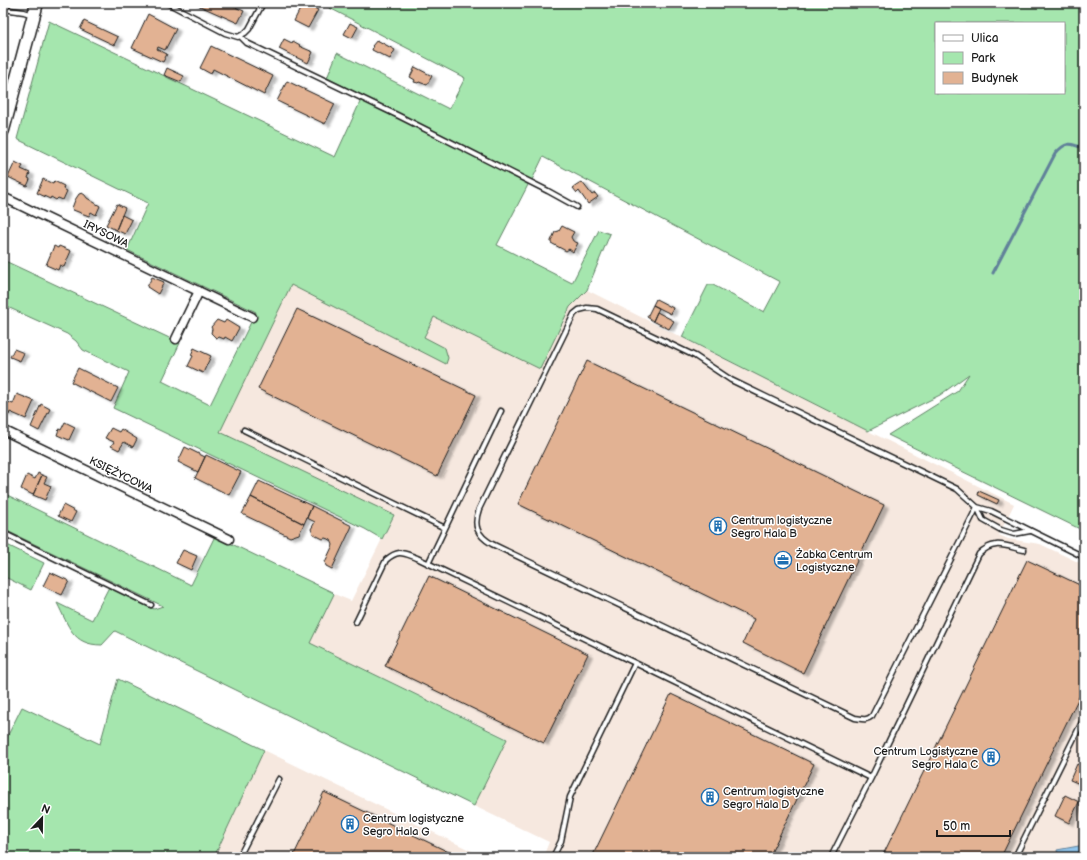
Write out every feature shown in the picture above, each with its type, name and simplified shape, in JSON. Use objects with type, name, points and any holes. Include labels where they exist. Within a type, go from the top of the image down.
[{"type":"street","points":[[3,130],[35,9]]},
{"type":"street","name":"IRYSOWA","points":[[3,197],[252,317]]},
{"type":"street","points":[[176,339],[200,291]]},
{"type":"street","name":"KSIĘŻYCOWA","points":[[3,430],[230,539]]},
{"type":"lane","points":[[6,3],[4,10],[24,12],[35,9]]},
{"type":"lane","points":[[167,3],[233,36],[240,36],[246,33],[252,26],[263,3]]},
{"type":"lane","points":[[240,36],[247,43],[406,120],[577,207]]},
{"type":"lane","points":[[977,507],[872,716],[869,719],[864,720],[855,718],[492,544],[482,538],[476,524],[476,517],[479,509],[574,314],[579,310],[587,308],[597,309],[638,328],[695,356],[731,380],[958,489],[977,507],[983,520],[1001,530],[1014,534],[1030,531]]},
{"type":"lane","points":[[428,564],[501,411]]},
{"type":"lane","points":[[244,430],[445,528]]},
{"type":"lane","points":[[977,507],[991,511],[1084,557]]},
{"type":"lane","points":[[3,533],[151,606]]},
{"type":"lane","points":[[831,857],[871,778],[979,554],[989,545],[995,544],[1024,550]]},
{"type":"lane","points":[[356,622],[384,564],[390,556],[401,552],[635,663],[871,778]]},
{"type":"lane","points":[[553,857],[561,841],[570,797],[635,663]]},
{"type":"lane","points":[[1016,857],[1084,718]]},
{"type":"lane","points":[[239,857],[279,778]]},
{"type":"shaded area","points":[[278,266],[424,337],[434,317],[540,369],[570,307],[587,290],[1014,504],[999,535],[1008,539],[1040,544],[1084,565],[1084,857],[543,857],[549,842],[474,806],[507,738],[310,643],[334,594],[351,601],[394,515],[220,432],[273,321]]},
{"type":"shaded area","points":[[264,750],[484,857],[214,857]]},
{"type":"green space","points":[[320,3],[1084,3],[1084,531],[888,435],[958,391],[969,374],[940,395],[868,431],[682,337],[708,285],[713,285],[764,312],[780,282],[543,157],[532,180],[327,78],[337,53],[449,109],[465,78]]},
{"type":"green space","points":[[49,21],[335,157],[361,100],[529,183],[497,245],[572,283],[599,230],[610,234],[587,290],[570,307],[540,369],[434,317],[424,337],[445,348],[448,358],[446,364],[291,285],[220,432],[394,515],[382,539],[365,529],[113,408],[129,372],[83,350],[76,341],[67,334],[3,305],[3,260],[180,343],[162,381],[210,405],[256,312],[127,250],[148,203],[17,139]]},
{"type":"green space","points":[[3,493],[191,585],[215,536],[332,592],[334,594],[310,643],[507,739],[474,806],[115,631],[102,645],[84,642],[73,633],[57,603],[92,620],[109,587],[154,609],[163,606],[3,529]]},
{"type":"green space","points":[[3,543],[44,563],[31,590],[3,576]]},
{"type":"green space","points":[[118,679],[264,750],[214,857],[6,857],[9,850],[3,847],[3,745],[22,707],[100,744]]},
{"type":"water","points":[[1084,845],[1084,857],[1058,857],[1057,850]]},
{"type":"building","points":[[193,3],[226,3],[244,11],[238,23]]},
{"type":"building","points":[[307,4],[318,10],[308,28],[294,21],[301,7],[304,9]]},
{"type":"building","points":[[148,14],[176,29],[165,50],[158,47],[157,49],[167,54],[163,62],[132,48]]},
{"type":"building","points":[[84,21],[118,37],[114,45],[80,29]]},
{"type":"building","points":[[350,23],[358,27],[352,38],[344,34]]},
{"type":"building","points":[[284,39],[292,43],[293,41],[300,45],[299,46],[313,52],[308,63],[279,49]]},
{"type":"building","points":[[377,40],[395,50],[390,59],[372,50],[372,46]]},
{"type":"building","points":[[211,46],[273,76],[264,95],[213,69],[211,74],[200,68]]},
{"type":"building","points":[[415,67],[432,76],[427,85],[414,82],[415,80],[410,77]]},
{"type":"building","points":[[167,68],[184,76],[181,82],[164,75]]},
{"type":"building","points":[[287,81],[335,104],[325,124],[277,101]]},
{"type":"building","points":[[15,162],[23,166],[21,169],[30,173],[28,178],[30,179],[27,186],[8,177]]},
{"type":"building","points":[[43,179],[53,184],[54,181],[64,186],[63,189],[67,191],[63,200],[58,198],[56,200],[51,197],[50,199],[37,193]]},
{"type":"building","points":[[582,182],[592,195],[595,193],[598,197],[588,204],[579,191],[577,193],[573,188]]},
{"type":"building","points":[[82,193],[100,206],[96,215],[91,212],[89,216],[73,210],[72,208],[75,200],[79,194]]},
{"type":"building","points":[[117,204],[125,208],[116,230],[106,225]]},
{"type":"building","points":[[122,215],[132,220],[125,234],[116,230]]},
{"type":"building","points":[[562,226],[574,232],[571,237],[573,241],[578,243],[573,252],[569,249],[566,251],[551,243],[555,232],[559,231]]},
{"type":"building","points":[[54,246],[58,248],[59,246],[71,251],[64,267],[60,265],[58,270],[46,265]]},
{"type":"building","points":[[152,277],[164,282],[158,294],[147,287]]},
{"type":"building","points":[[656,299],[673,308],[671,314],[653,305]]},
{"type":"building","points":[[653,305],[659,308],[653,321],[647,317]]},
{"type":"building","points":[[297,309],[476,395],[437,476],[258,389]]},
{"type":"building","points":[[657,312],[674,321],[669,329],[653,321]]},
{"type":"building","points":[[217,320],[224,323],[226,320],[239,328],[232,341],[225,337],[224,339],[219,337],[216,338],[211,333],[211,327]]},
{"type":"building","points":[[194,348],[211,356],[203,373],[188,366],[193,356],[191,355]]},
{"type":"building","points":[[14,349],[24,353],[20,361],[10,357]]},
{"type":"building","name":"Centrum logistyczne Segro Hala B","points":[[587,361],[884,505],[803,673],[743,643],[754,619],[518,504]]},
{"type":"building","points":[[78,368],[118,388],[111,402],[71,382]]},
{"type":"building","points":[[17,394],[34,401],[26,419],[10,412],[9,415],[3,412],[8,402],[13,404]]},
{"type":"building","points":[[41,404],[50,409],[39,431],[31,427]]},
{"type":"building","points":[[65,422],[75,427],[69,440],[57,435],[59,429],[61,430]]},
{"type":"building","points":[[111,428],[119,432],[121,429],[137,439],[133,447],[124,442],[119,450],[111,446],[114,442],[105,438]]},
{"type":"building","points":[[185,447],[205,457],[198,472],[178,462]]},
{"type":"building","points":[[206,455],[241,472],[229,495],[195,478]]},
{"type":"building","points":[[38,473],[42,475],[33,495],[21,489],[27,475],[35,479]]},
{"type":"building","points":[[42,475],[47,477],[44,483],[51,486],[45,500],[33,495]]},
{"type":"building","points":[[259,481],[312,506],[304,524],[251,497]]},
{"type":"building","points":[[979,491],[999,500],[997,504],[978,495]]},
{"type":"building","points":[[251,497],[304,524],[299,534],[290,537],[242,514]]},
{"type":"building","points":[[63,505],[76,512],[71,522],[58,516]]},
{"type":"building","points":[[312,506],[352,526],[332,569],[326,566],[325,562],[333,545],[331,540],[325,538],[323,539],[313,534],[311,529],[315,522],[307,518]]},
{"type":"building","points":[[183,550],[197,556],[191,570],[176,563]]},
{"type":"building","name":"Centrum Logistyczne Segro Hala C","points":[[1027,560],[1084,587],[1084,687],[1001,857],[882,857]]},
{"type":"building","points":[[50,572],[69,581],[62,595],[43,586]]},
{"type":"building","points":[[429,576],[588,654],[544,743],[385,666]]},
{"type":"building","name":"Centrum logistyczne Segro Hala D","points":[[671,694],[814,764],[769,857],[592,857]]},
{"type":"building","points":[[1077,764],[1084,767],[1084,775],[1080,784],[1070,780]]},
{"type":"building","name":"Centrum logistyczne Segro Hala G","points":[[324,792],[459,857],[293,857]]},
{"type":"building","points":[[1065,795],[1079,802],[1069,823],[1055,816]]},
{"type":"waterway","points":[[993,273],[1055,154],[1062,147],[1068,144],[1084,149]]},
{"type":"place","name":"Centrum logistyczne Segro Hala B","points":[[718,526]]},
{"type":"place","name":"Żabka Centrum Logistyczne","points":[[783,560]]},
{"type":"place","name":"Centrum Logistyczne Segro Hala C","points":[[991,757]]},
{"type":"place","name":"Centrum logistyczne Segro Hala D","points":[[710,797]]},
{"type":"place","name":"Centrum logistyczne Segro Hala G","points":[[350,824]]}]
